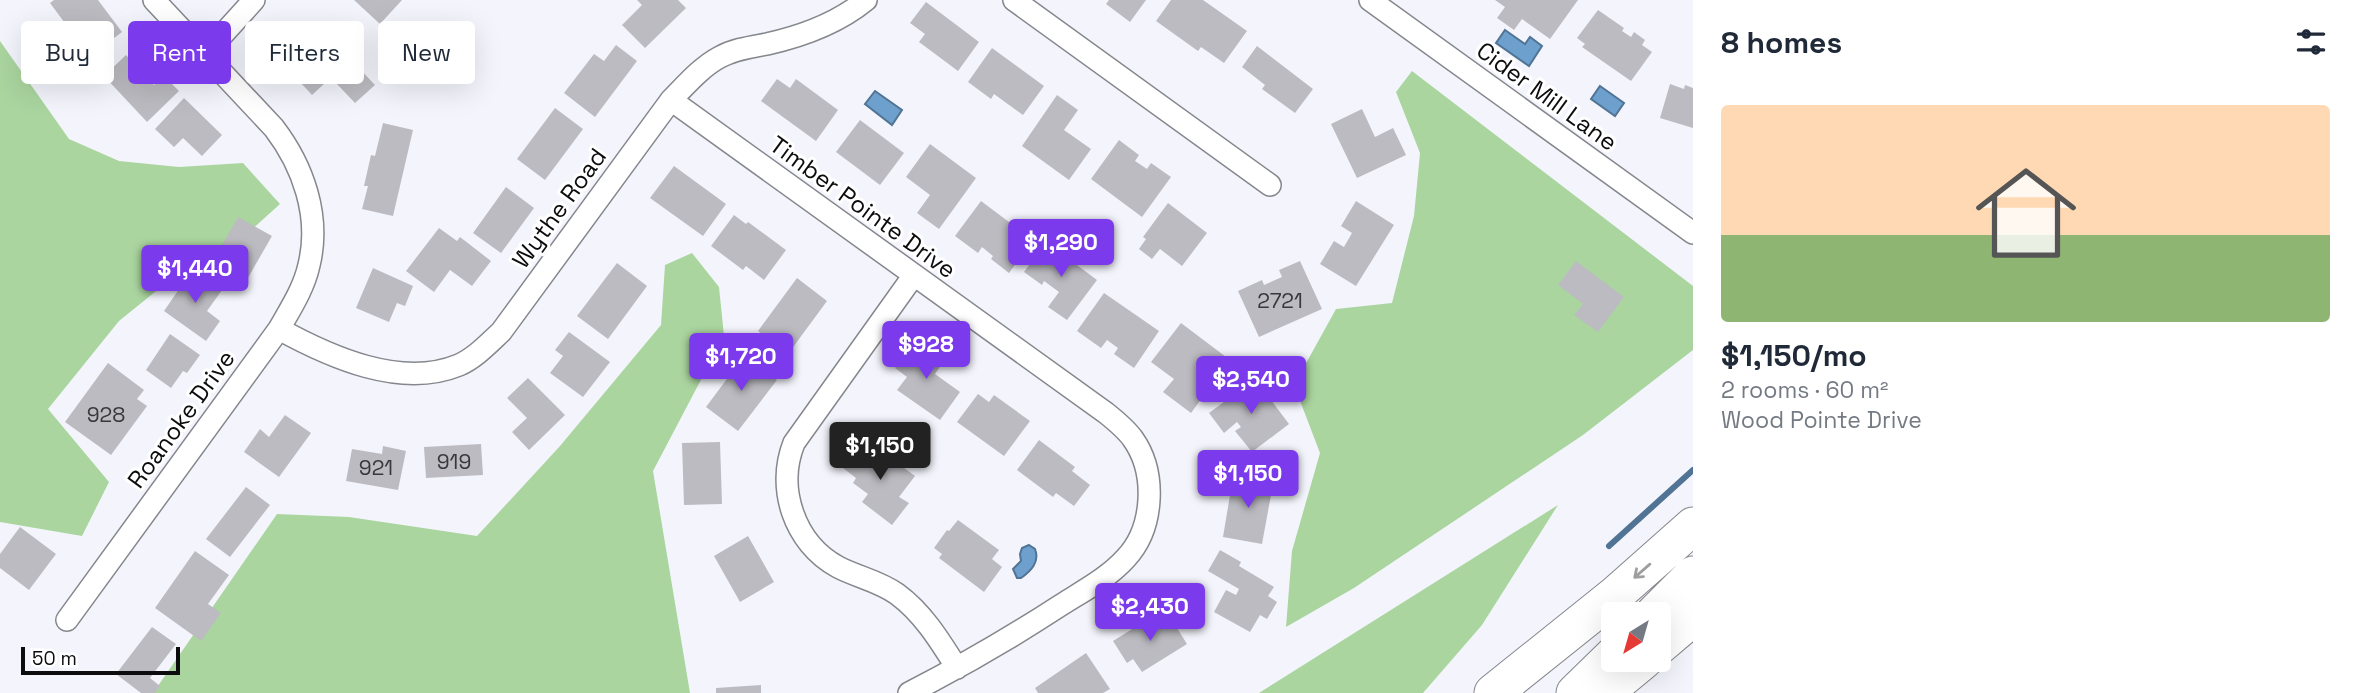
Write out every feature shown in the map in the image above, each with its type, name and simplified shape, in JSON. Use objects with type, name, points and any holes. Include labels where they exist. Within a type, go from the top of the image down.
[{"type":"highway","points":[[1493,693],[1614,596],[1693,526]]},
{"type":"highway","points":[[1666,602],[1693,575]]},
{"type":"highway","points":[[1671,636],[1693,617]]},
{"type":"highway","points":[[1576,693],[1601,668]]},
{"type":"highway","points":[[1604,693],[1629,672]]},
{"type":"street","name":"Roanoke Drive","points":[[154,0],[174,21]]},
{"type":"street","points":[[231,25],[254,0]]},
{"type":"street","name":"Wythe Road","points":[[279,328],[299,340],[354,362],[390,372],[448,379],[461,364],[501,332],[671,100],[694,76],[719,57],[831,23],[866,0]]},
{"type":"street","points":[[1014,0],[1270,185]]},
{"type":"street","name":"Cider Mill Lane","points":[[1370,0],[1693,233]]},
{"type":"street","name":"Roanoke Drive","points":[[66,620],[279,328],[298,295],[309,266],[313,239],[309,196],[291,151],[274,128],[231,82]]},
{"type":"street","name":"Timber Pointe Drive","points":[[671,100],[1121,426],[1134,441],[1144,461],[1149,484],[1148,509],[1144,528],[1125,559],[1100,580],[1021,631],[909,693]]},
{"type":"street","points":[[914,275],[794,443],[786,473],[788,495],[802,534],[819,555],[894,592],[911,605],[957,668]]},
{"type":"green space","points":[[0,41],[21,71],[21,84],[30,84],[69,139],[119,161],[179,167],[243,163],[280,204],[240,240],[171,279],[119,321],[48,409],[109,482],[82,536],[0,522]]},
{"type":"green space","points":[[1412,71],[1693,286],[1693,350],[1583,435],[1354,588],[1286,627],[1292,551],[1320,453],[1294,385],[1336,309],[1392,303],[1414,216],[1420,153],[1396,92]]},
{"type":"green space","points":[[692,253],[719,287],[724,336],[653,471],[690,693],[153,693],[277,514],[349,517],[477,536],[560,446],[661,325],[665,265]]},
{"type":"green space","points":[[1558,505],[1482,625],[1423,693],[1259,693]]},
{"type":"water","points":[[1505,30],[1525,44],[1530,37],[1542,46],[1529,66],[1496,43]]},
{"type":"water","points":[[1600,86],[1624,103],[1615,116],[1591,99]]},
{"type":"water","points":[[875,91],[902,110],[892,125],[865,104]]},
{"type":"water","points":[[1029,545],[1035,549],[1034,566],[1021,578],[1017,578],[1013,569],[1021,561],[1022,548]]},
{"type":"building","points":[[54,0],[98,0],[114,21],[63,21],[50,3]]},
{"type":"building","points":[[354,0],[402,0],[383,21],[378,22]]},
{"type":"building","points":[[637,0],[678,0],[686,8],[645,48],[622,25],[642,5]]},
{"type":"building","points":[[1109,0],[1146,0],[1130,22],[1106,4]]},
{"type":"building","points":[[1171,0],[1203,0],[1247,31],[1224,63],[1201,47],[1198,51],[1156,21]]},
{"type":"building","points":[[1495,0],[1578,0],[1550,39],[1522,19],[1514,30],[1497,18],[1505,7]]},
{"type":"building","points":[[926,2],[979,42],[958,71],[919,42],[925,34],[910,23]]},
{"type":"building","points":[[1598,10],[1624,28],[1622,31],[1631,37],[1634,32],[1645,40],[1642,45],[1652,52],[1631,81],[1582,47],[1585,44],[1577,38]]},
{"type":"building","points":[[114,21],[122,32],[114,38]]},
{"type":"building","points":[[616,45],[637,61],[595,117],[564,93],[594,54],[604,61]]},
{"type":"building","points":[[1257,46],[1313,89],[1295,113],[1262,89],[1265,85],[1242,67]]},
{"type":"building","points":[[992,48],[1044,86],[1023,115],[994,94],[991,99],[968,82]]},
{"type":"building","points":[[126,55],[128,84],[172,84],[179,91],[147,122],[111,84],[114,84],[114,66]]},
{"type":"building","points":[[364,73],[375,85],[355,103],[337,84],[364,84]]},
{"type":"building","points":[[777,79],[790,88],[796,79],[838,110],[816,141],[761,101]]},
{"type":"building","points":[[302,84],[324,84],[312,95]]},
{"type":"building","points":[[1670,84],[1684,89],[1685,85],[1693,88],[1693,128],[1660,118]]},
{"type":"building","points":[[1057,95],[1078,110],[1064,130],[1091,149],[1069,180],[1022,146]]},
{"type":"building","points":[[184,98],[222,135],[202,156],[183,138],[174,147],[155,129]]},
{"type":"building","points":[[555,108],[583,129],[545,180],[517,159]]},
{"type":"building","points":[[1362,109],[1375,137],[1393,128],[1406,155],[1357,178],[1331,124]]},
{"type":"building","points":[[860,120],[904,153],[880,185],[836,152]]},
{"type":"building","points":[[383,123],[413,130],[393,216],[362,209],[368,186],[364,186],[371,155],[375,156]]},
{"type":"building","points":[[1119,140],[1139,155],[1135,161],[1147,169],[1151,163],[1171,177],[1142,217],[1091,179]]},
{"type":"building","points":[[930,144],[976,178],[939,229],[917,213],[930,195],[906,177]]},
{"type":"building","points":[[674,166],[726,204],[703,236],[650,198]]},
{"type":"building","points":[[506,187],[534,208],[501,253],[473,233]]},
{"type":"building","points":[[981,201],[1033,240],[1009,273],[991,259],[993,256],[982,247],[978,253],[955,236]]},
{"type":"building","points":[[1356,201],[1394,225],[1356,286],[1320,264],[1334,241],[1344,247],[1352,233],[1341,226]]},
{"type":"building","points":[[1168,203],[1207,233],[1182,266],[1160,249],[1152,259],[1139,249],[1146,239],[1143,237]]},
{"type":"building","points":[[734,215],[786,250],[764,280],[746,266],[743,270],[711,246]]},
{"type":"building","points":[[238,217],[272,236],[245,283],[212,263]]},
{"type":"building","points":[[439,228],[457,241],[460,237],[491,261],[472,286],[450,270],[434,292],[406,271]]},
{"type":"building","points":[[1046,242],[1097,280],[1067,320],[1048,307],[1059,292],[1044,281],[1042,285],[1024,272]]},
{"type":"building","points":[[1300,261],[1322,309],[1259,337],[1238,291],[1262,280],[1264,285],[1282,277],[1279,270]]},
{"type":"building","points":[[1576,261],[1624,297],[1598,332],[1574,315],[1583,304],[1558,285]]},
{"type":"building","points":[[617,263],[647,286],[608,339],[577,316]]},
{"type":"building","points":[[373,268],[413,286],[405,306],[397,303],[389,322],[356,308]]},
{"type":"building","points":[[193,269],[222,290],[207,311],[220,321],[206,341],[164,311]]},
{"type":"building","points":[[797,278],[827,301],[788,354],[758,331]]},
{"type":"building","points":[[1104,293],[1159,331],[1134,368],[1114,354],[1118,348],[1107,340],[1101,348],[1077,331]]},
{"type":"building","points":[[1181,323],[1230,360],[1191,413],[1163,392],[1174,379],[1151,362]]},
{"type":"building","points":[[569,332],[610,362],[583,397],[550,373],[563,356],[555,350]]},
{"type":"building","points":[[170,334],[200,355],[187,373],[183,371],[171,388],[146,370]]},
{"type":"building","points":[[915,341],[943,362],[935,374],[960,392],[940,420],[897,390],[907,377],[895,368]]},
{"type":"building","points":[[744,356],[777,380],[738,431],[706,407]]},
{"type":"building","points":[[108,363],[144,390],[137,399],[147,406],[111,455],[65,422]]},
{"type":"building","points":[[528,378],[565,415],[529,450],[512,432],[527,418],[507,398]]},
{"type":"building","points":[[1255,379],[1289,424],[1252,452],[1235,431],[1241,427],[1237,422],[1224,433],[1209,413]]},
{"type":"building","points":[[978,394],[989,402],[994,395],[1030,421],[1004,456],[957,422]]},
{"type":"building","points":[[285,415],[311,433],[279,477],[244,452],[260,429],[269,437]]},
{"type":"building","points":[[1039,440],[1075,467],[1072,471],[1090,485],[1074,506],[1056,493],[1053,497],[1017,470]]},
{"type":"building","points":[[720,442],[722,504],[684,505],[682,443]]},
{"type":"building","points":[[869,442],[915,476],[899,497],[909,503],[892,525],[862,502],[868,494],[853,483],[856,478],[843,468],[856,452],[859,455]]},
{"type":"building","points":[[481,444],[483,475],[426,478],[424,447]]},
{"type":"building","points":[[383,446],[406,451],[398,490],[346,481],[352,449],[382,454]]},
{"type":"building","points":[[1233,477],[1273,484],[1262,544],[1223,537]]},
{"type":"building","points":[[246,487],[270,505],[230,557],[206,539]]},
{"type":"building","points":[[958,520],[999,550],[992,559],[1002,567],[984,592],[939,558],[942,554],[934,548]]},
{"type":"building","points":[[20,527],[56,554],[29,590],[0,568],[0,554]]},
{"type":"building","points":[[748,536],[774,582],[740,602],[714,556]]},
{"type":"building","points":[[1220,550],[1241,562],[1239,566],[1274,587],[1268,596],[1277,602],[1267,619],[1260,615],[1250,632],[1214,612],[1226,590],[1236,595],[1239,589],[1208,571]]},
{"type":"building","points":[[195,551],[229,575],[208,604],[221,613],[201,641],[155,608]]},
{"type":"building","points":[[1153,616],[1161,628],[1172,620],[1187,644],[1142,672],[1133,659],[1127,663],[1113,641]]},
{"type":"building","points":[[152,627],[176,644],[150,678],[160,686],[155,693],[141,693],[116,674]]},
{"type":"building","points":[[1086,653],[1110,689],[1103,693],[1038,693],[1035,688]]},
{"type":"building","points":[[761,685],[761,693],[716,693],[716,688]]},
{"type":"waterway","points":[[1609,546],[1693,470]]}]
